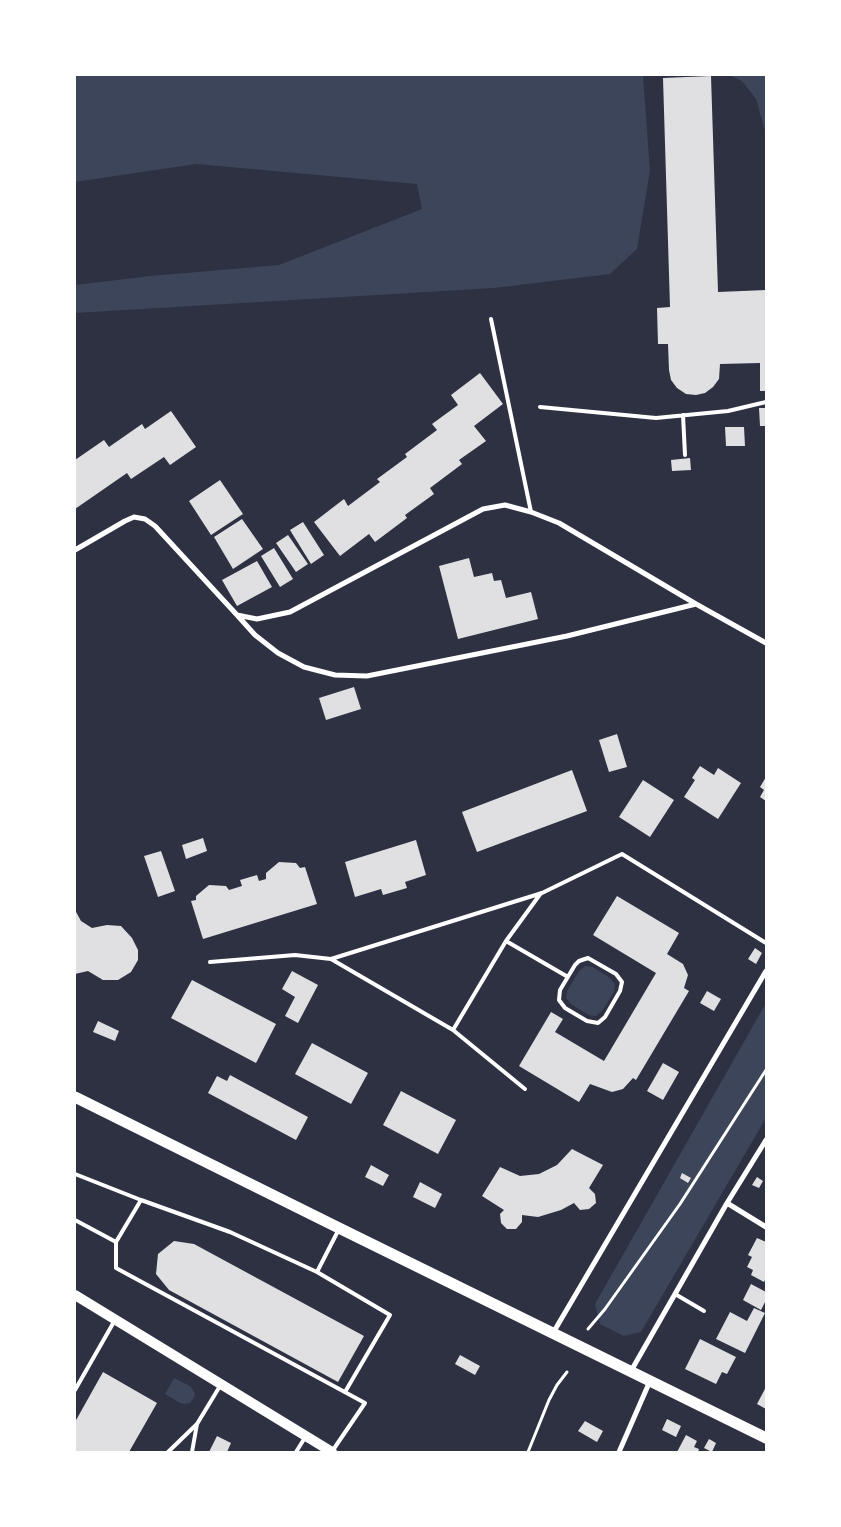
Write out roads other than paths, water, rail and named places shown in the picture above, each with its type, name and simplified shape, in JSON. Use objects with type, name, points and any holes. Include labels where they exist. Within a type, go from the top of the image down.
[{"type":"main road","points":[[75,1097],[766,1438]]},
{"type":"main road","points":[[75,1295],[332,1452]]},
{"type":"street","points":[[237,615],[257,619],[290,612],[483,509],[506,505],[559,523],[766,643]]},
{"type":"street","points":[[75,550],[134,517],[145,519],[155,526],[254,635],[278,653],[304,667],[335,675],[367,676],[567,636],[696,604]]},
{"type":"street","points":[[553,1334],[766,971]]},
{"type":"street","points":[[631,1372],[727,1203],[766,1140]]},
{"type":"street","points":[[727,1203],[766,1227]]},
{"type":"street","points":[[619,1452],[650,1381]]},
{"type":"lane","points":[[491,319],[531,512]]},
{"type":"lane","points":[[540,407],[656,418],[728,411],[766,402]]},
{"type":"lane","points":[[683,415],[685,455]]},
{"type":"lane","points":[[210,962],[295,955],[331,959],[542,893],[622,854],[766,943]]},
{"type":"lane","points":[[453,1030],[506,941],[542,893]]},
{"type":"lane","points":[[506,941],[568,978]]},
{"type":"lane","points":[[588,958],[620,977],[622,982],[620,992],[602,1021],[598,1023],[588,1022],[561,1004],[558,995],[568,978],[578,961],[588,958]]},
{"type":"lane","points":[[331,959],[453,1030],[525,1089]]},
{"type":"lane","points":[[75,1174],[140,1200],[230,1232],[317,1272],[390,1315],[345,1392]]},
{"type":"lane","points":[[140,1200],[116,1242],[116,1268],[364,1403],[332,1452]]},
{"type":"lane","points":[[75,1220],[116,1242]]},
{"type":"lane","points":[[317,1272],[339,1228]]},
{"type":"lane","points":[[675,1294],[704,1311]]},
{"type":"lane","points":[[75,1390],[115,1319]]},
{"type":"lane","points":[[168,1452],[197,1424],[221,1384]]},
{"type":"lane","points":[[192,1452],[197,1424]]},
{"type":"lane","points":[[296,1452],[306,1436]]}]
